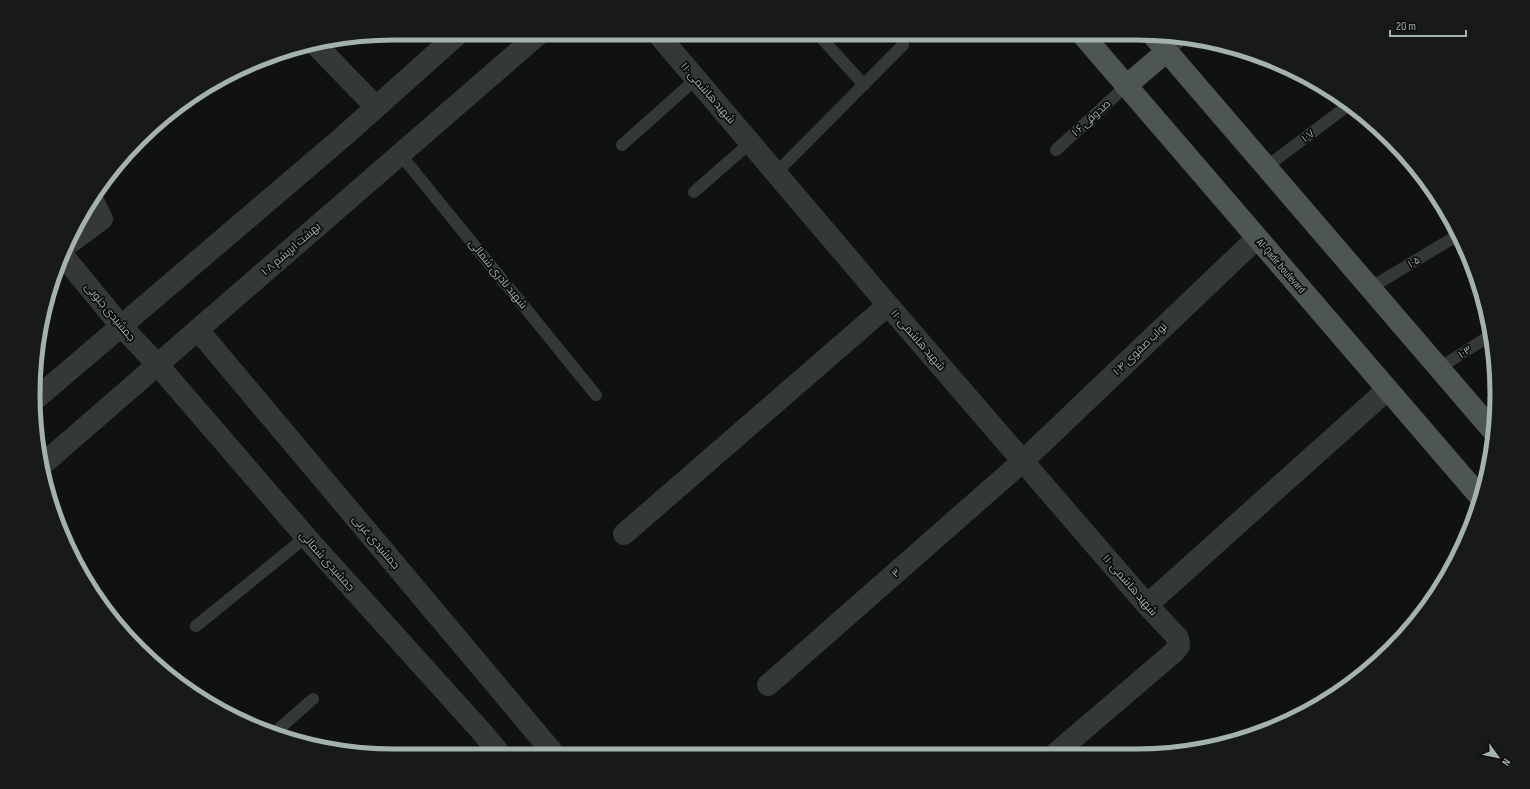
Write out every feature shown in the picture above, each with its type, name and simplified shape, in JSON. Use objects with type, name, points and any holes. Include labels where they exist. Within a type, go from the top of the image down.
[{"type":"main road","name":"Al-Qadir boulevard","points":[[1087,40],[1476,492]]},
{"type":"main road","points":[[1158,41],[1488,425]]},
{"type":"main road","points":[[1126,86],[1167,51]]},
{"type":"street","points":[[40,395],[376,108],[451,40]]},
{"type":"street","name":"بهشت ابریشم ۱۰۸","points":[[46,461],[532,40]]},
{"type":"street","name":"شهید هاشمی ۱۱۰","points":[[663,40],[888,305],[1147,605],[1178,638],[1179,646],[1173,653],[1061,749]]},
{"type":"street","points":[[319,48],[376,108]]},
{"type":"street","points":[[77,237],[102,219],[95,205]]},
{"type":"street","name":"نواب صفوی ۱۰۴","points":[[1023,461],[1257,238]]},
{"type":"street","name":"جمشیدی جنوبی","points":[[67,260],[121,326],[157,364]]},
{"type":"street","points":[[624,534],[888,305]]},
{"type":"street","name":"جمشیدی غربی","points":[[198,330],[550,749]]},
{"type":"street","name":"جمشیدی شمالی","points":[[157,364],[306,537],[496,749]]},
{"type":"street","points":[[1147,605],[1387,390]]},
{"type":"street","name":"۳","points":[[768,685],[1023,461]]},
{"type":"lane","points":[[823,40],[864,85]]},
{"type":"lane","points":[[1167,51],[1178,43]]},
{"type":"lane","points":[[776,173],[902,45]]},
{"type":"lane","points":[[622,146],[696,79]]},
{"type":"lane","name":"صدوقی ۱۰۶","points":[[1056,150],[1126,86]]},
{"type":"lane","name":"۱۰۷","points":[[1266,167],[1344,108]]},
{"type":"lane","points":[[694,192],[750,143]]},
{"type":"lane","name":"شهید نادری شمالی","points":[[400,154],[596,395]]},
{"type":"lane","name":"۱۰۵","points":[[1370,288],[1453,238]]},
{"type":"lane","name":"۱۰۳","points":[[1439,368],[1485,339]]},
{"type":"lane","points":[[196,626],[306,537]]},
{"type":"lane","points":[[278,729],[313,699]]}]
